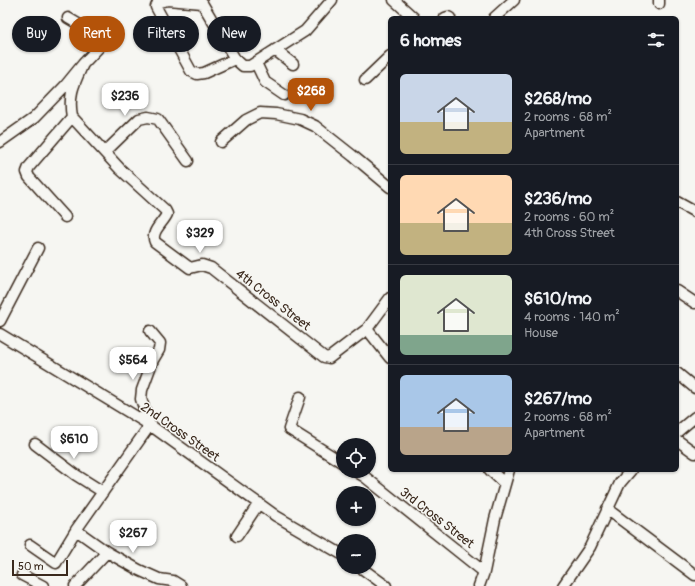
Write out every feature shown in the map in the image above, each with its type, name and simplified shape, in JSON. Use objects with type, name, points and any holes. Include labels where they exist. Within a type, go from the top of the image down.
[{"type":"street","points":[[235,59],[204,73],[196,74],[192,71],[156,7],[158,2],[168,0],[202,3],[235,59],[243,66],[250,66],[305,31],[332,0]]},
{"type":"street","points":[[394,0],[412,16]]},
{"type":"street","points":[[496,16],[514,0]]},
{"type":"street","points":[[0,142],[34,118],[65,86],[100,46],[101,40],[98,35],[68,18]]},
{"type":"street","points":[[275,50],[293,64]]},
{"type":"street","points":[[365,80],[388,58]]},
{"type":"street","points":[[256,63],[265,82],[284,95]]},
{"type":"street","points":[[65,217],[29,177],[27,172],[38,156],[72,117],[70,105],[72,91],[83,64]]},
{"type":"street","points":[[221,142],[246,120],[260,113],[276,114],[300,119],[315,126],[388,185]]},
{"type":"street","name":"4th Cross Street","points":[[72,117],[120,169],[165,210],[167,214],[154,233],[155,242],[190,268],[202,265],[211,268],[324,356],[330,358],[367,329]]},
{"type":"street","points":[[105,152],[139,119],[148,117],[158,119],[188,160]]},
{"type":"street","points":[[679,203],[695,212]]},
{"type":"street","points":[[0,321],[38,248]]},
{"type":"street","points":[[679,292],[695,303]]},
{"type":"street","points":[[388,301],[367,329],[388,355]]},
{"type":"street","points":[[30,545],[56,563],[76,530],[150,425],[141,400],[142,390],[153,360],[159,350],[160,342],[150,331]]},
{"type":"street","name":"2nd Cross Street","points":[[0,334],[150,425],[276,516],[336,551]]},
{"type":"street","points":[[679,375],[695,388]]},
{"type":"street","points":[[300,397],[290,429],[336,459]]},
{"type":"street","points":[[679,430],[695,417]]},
{"type":"street","points":[[679,441],[695,453]]},
{"type":"street","points":[[35,444],[103,492]]},
{"type":"street","points":[[492,472],[505,484]]},
{"type":"street","points":[[480,586],[495,519],[508,472]]},
{"type":"street","points":[[563,586],[590,547],[620,483],[629,472]]},
{"type":"street","name":"3rd Cross Street","points":[[366,478],[484,572]]},
{"type":"street","points":[[237,536],[259,503]]},
{"type":"street","points":[[607,509],[695,575]]},
{"type":"street","points":[[76,530],[107,552],[139,570],[159,578],[173,581],[181,586]]},
{"type":"street","points":[[75,586],[107,552]]},
{"type":"street","points":[[22,574],[43,586]]},
{"type":"street","points":[[370,574],[386,586]]}]
